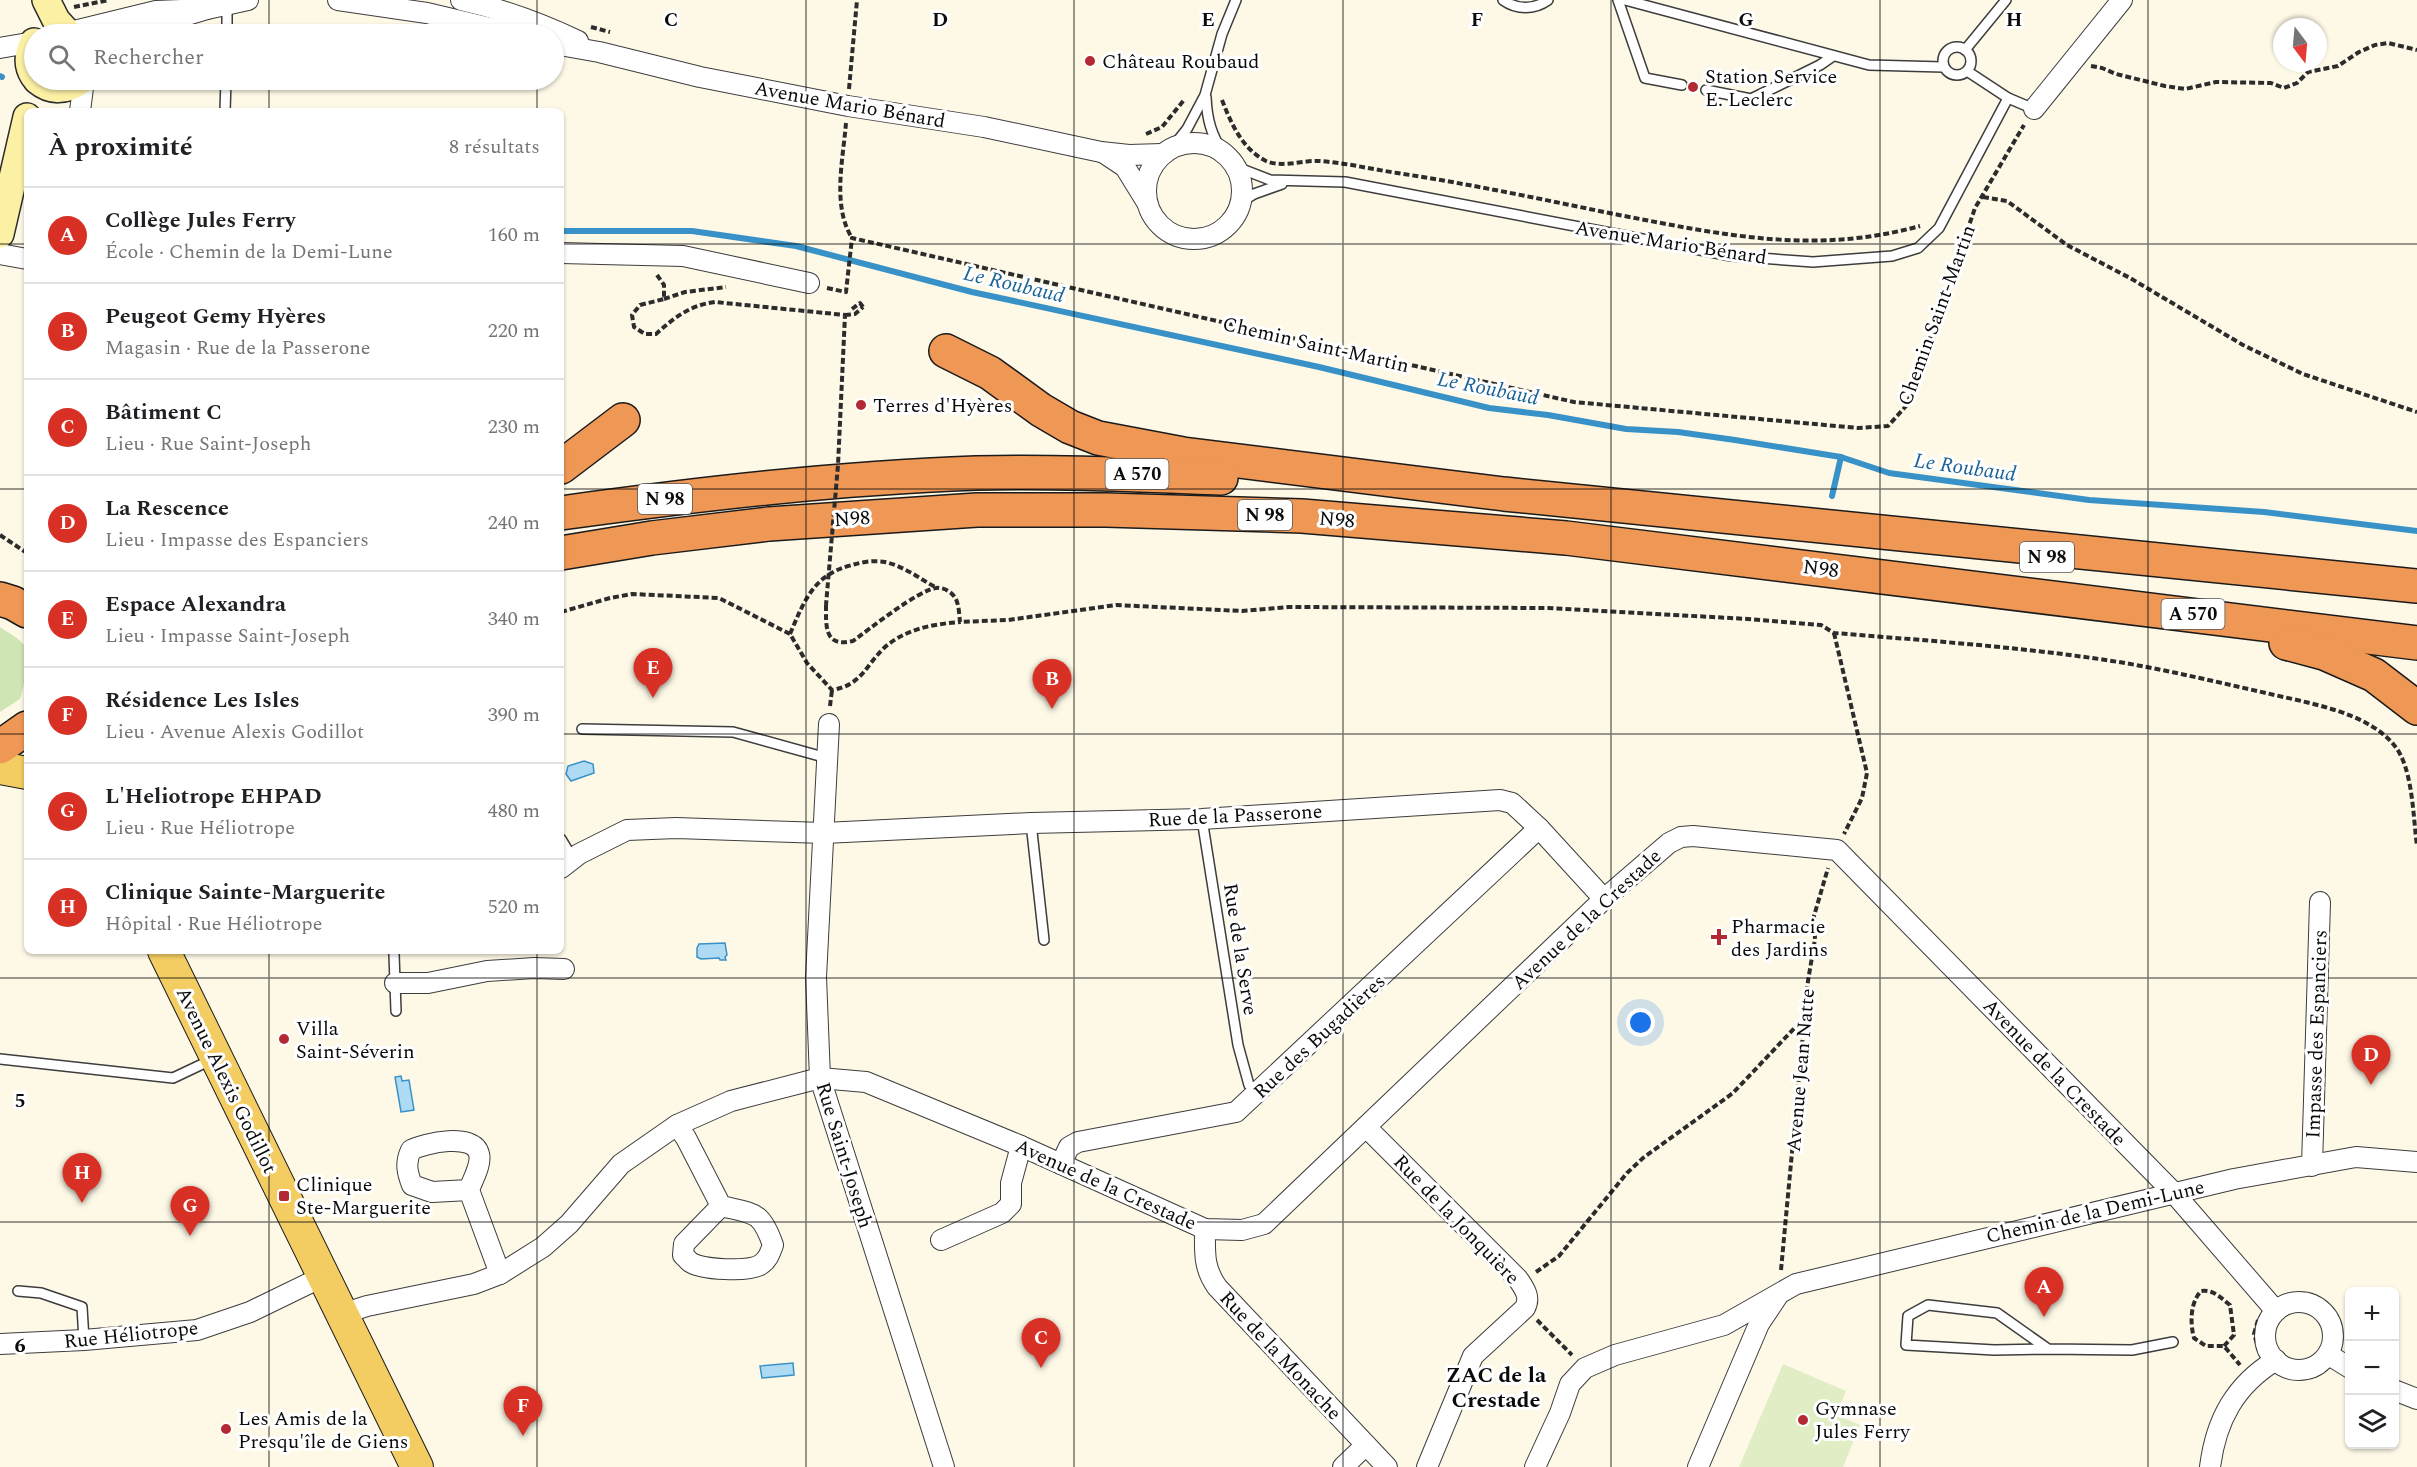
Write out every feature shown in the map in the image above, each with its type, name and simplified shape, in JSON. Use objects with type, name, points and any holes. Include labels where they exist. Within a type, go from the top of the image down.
[{"type":"highway","points":[[946,351],[990,373],[1041,410],[1098,438],[1183,454],[1504,494]]},
{"type":"highway","points":[[564,465],[623,420]]},
{"type":"highway","name":"N 98","points":[[564,513],[769,486],[977,473],[1112,473],[1301,481],[1504,494],[1797,525],[2417,604]]},
{"type":"highway","name":"N98","points":[[564,553],[652,538],[769,524],[977,510],[1106,510],[1302,516],[1554,537],[1968,586]]},
{"type":"highway","points":[[1797,525],[2417,586]]},
{"type":"highway","points":[[1968,586],[2294,645],[2324,653],[2374,675],[2417,708]]},
{"type":"highway","name":"A 570","points":[[1968,586],[2417,643]]},
{"type":"highway","points":[[0,747],[24,730]]},
{"type":"main road","points":[[0,768],[24,772]]},
{"type":"main road","name":"Avenue Alexis Godillot","points":[[165,954],[417,1467]]},
{"type":"street","points":[[158,24],[207,9],[248,0]]},
{"type":"street","points":[[338,0],[427,13],[473,24]]},
{"type":"street","name":"Avenue Mario Bénard","points":[[461,0],[544,24]]},
{"type":"street","points":[[2034,109],[2122,0]]},
{"type":"street","points":[[56,22],[156,11],[207,9]]},
{"type":"street","name":"Avenue Mario Bénard","points":[[564,34],[599,52]]},
{"type":"street","points":[[0,48],[24,44]]},
{"type":"street","name":"Avenue Mario Bénard","points":[[564,46],[700,77],[848,106],[984,127],[1101,152],[1129,155],[1167,151]]},
{"type":"street","points":[[31,108],[48,90]]},
{"type":"street","points":[[62,90],[73,108]]},
{"type":"street","points":[[63,90],[78,108]]},
{"type":"street","points":[[0,234],[24,130]]},
{"type":"street","points":[[1198,143],[1212,147],[1229,160],[1240,177],[1242,190],[1235,216],[1226,227],[1214,235],[1185,238],[1172,234],[1160,226],[1146,201],[1146,188],[1148,176],[1154,164],[1167,151],[1185,144],[1198,143]]},
{"type":"street","name":"Avenue Mario Bénard","points":[[1101,152],[1125,167],[1146,201]]},
{"type":"street","points":[[0,254],[24,258]]},
{"type":"street","points":[[564,254],[683,256],[809,284]]},
{"type":"street","name":"Rue Saint-Joseph","points":[[829,724],[816,977],[820,1078],[944,1467]]},
{"type":"street","name":"Rue de la Passerone","points":[[567,863],[627,830],[676,828],[824,833],[1031,823],[1202,819],[1500,800],[1512,803],[1539,828],[1604,899]]},
{"type":"street","name":"Rue des Bugadières","points":[[1061,1164],[1069,1147],[1078,1142],[1236,1112],[1539,828]]},
{"type":"street","name":"Avenue de la Crestade","points":[[342,1314],[367,1305],[474,1284],[500,1274],[543,1248],[569,1224],[621,1164],[677,1125],[731,1101],[820,1078],[866,1082],[1021,1146],[1205,1229],[1242,1230],[1264,1224],[1604,899],[1660,849],[1680,837],[1693,836],[1837,850],[2173,1192],[2276,1311]]},
{"type":"street","name":"Impasse des Espanciers","points":[[2312,1166],[2320,902]]},
{"type":"street","points":[[395,983],[428,983],[535,959],[564,969]]},
{"type":"street","points":[[677,1125],[721,1206]]},
{"type":"street","name":"Rue de la Jonquière","points":[[1366,1127],[1518,1279],[1526,1292],[1528,1304],[1525,1308],[1473,1356],[1427,1467]]},
{"type":"street","points":[[941,1240],[1002,1213],[1011,1204],[1011,1183],[1021,1146]]},
{"type":"street","name":"Chemin de la Demi-Lune","points":[[1585,1368],[1615,1355],[1724,1325],[1796,1284],[2234,1179],[2356,1158],[2417,1162]]},
{"type":"street","points":[[469,1190],[500,1274]]},
{"type":"street","name":"Rue de la Monache","points":[[1205,1229],[1206,1267],[1208,1275],[1217,1287],[1388,1467]]},
{"type":"street","name":"Rue Héliotrope","points":[[0,1344],[84,1340],[197,1330],[250,1312],[324,1276]]},
{"type":"street","points":[[1698,1467],[1759,1324],[1778,1295]]},
{"type":"street","points":[[2298,1302],[2311,1305],[2323,1313],[2330,1324],[2332,1336],[2329,1355],[2318,1365],[2307,1370],[2290,1369],[2276,1360],[2267,1345],[2266,1326],[2282,1306],[2298,1302]]},
{"type":"street","points":[[2329,1355],[2345,1365]]},
{"type":"street","points":[[2210,1467],[2213,1445],[2231,1401],[2250,1377],[2276,1360]]},
{"type":"street","points":[[1535,1467],[1560,1413],[1570,1384],[1585,1368]]},
{"type":"street","points":[[2399,1392],[2417,1399]]},
{"type":"street","points":[[1342,1467],[1366,1445]]},
{"type":"lane","points":[[1167,151],[1192,122],[1206,95],[1222,34],[1236,0]]},
{"type":"lane","points":[[1503,0],[1521,8],[1534,7],[1548,0]]},
{"type":"lane","points":[[1618,0],[1645,78],[1682,85]]},
{"type":"lane","points":[[1625,0],[1869,65],[1943,67],[1954,75],[1967,71]]},
{"type":"lane","points":[[1965,50],[2006,0]]},
{"type":"lane","points":[[227,4],[227,24]]},
{"type":"lane","points":[[1943,67],[1943,58],[1947,51],[1954,47],[1965,50],[1970,58],[1967,71]]},
{"type":"lane","points":[[1706,90],[1750,99],[1820,65],[1833,56]]},
{"type":"lane","points":[[1967,71],[2008,98],[2034,109]]},
{"type":"lane","points":[[225,108],[226,90]]},
{"type":"lane","points":[[1206,95],[1209,126],[1214,139],[1229,160]]},
{"type":"lane","name":"Avenue Mario Bénard","points":[[1229,160],[1270,180],[1345,182],[1731,256],[1813,262],[1892,256],[1918,248],[1939,228],[2008,98]]},
{"type":"lane","name":"Avenue Mario Bénard","points":[[1240,203],[1254,194],[1287,182]]},
{"type":"lane","points":[[582,729],[733,732],[827,758]]},
{"type":"lane","name":"Rue de la Serve","points":[[1202,819],[1238,1045],[1249,1084]]},
{"type":"lane","points":[[1031,823],[1044,939]]},
{"type":"lane","points":[[394,954],[396,1011]]},
{"type":"lane","points":[[0,1059],[173,1078],[216,1058]]},
{"type":"lane","points":[[18,1291],[41,1293],[82,1307],[84,1340]]},
{"type":"lane","points":[[2048,1349],[1997,1313],[1928,1305],[1908,1316],[1906,1345],[1994,1350],[2132,1350],[2173,1342]]},
{"type":"path","points":[[56,22],[109,0]]},
{"type":"path","points":[[809,284],[846,292],[852,238],[843,224],[841,189],[857,0]]},
{"type":"path","points":[[2070,66],[2102,68],[2116,74],[2185,89],[2216,82],[2271,83],[2284,87],[2297,83],[2308,72],[2338,66],[2374,45],[2388,43],[2417,50]]},
{"type":"path","name":"Chemin Saint-Martin","points":[[852,238],[1574,402],[1858,428],[1888,426],[1907,405],[1975,208],[2034,109]]},
{"type":"path","points":[[1983,197],[2007,201],[2067,245],[2130,278],[2243,345],[2303,374],[2417,412]]},
{"type":"path","points":[[648,274],[657,276],[664,285],[664,299],[640,304],[632,315],[634,327],[645,334],[656,334],[676,316],[701,304],[714,302],[845,315],[855,314],[862,307],[860,303],[852,309]]},
{"type":"path","points":[[845,315],[838,465],[826,605],[828,634],[833,640],[843,644],[853,641],[921,594],[935,588]]},
{"type":"path","points":[[0,535],[24,551]]},
{"type":"path","points":[[790,634],[804,602],[818,581],[840,568],[861,562],[884,562],[901,567],[935,588],[946,590],[954,595],[959,607],[960,622]]},
{"type":"path","points":[[564,611],[632,594],[719,598],[790,634],[807,663],[832,690],[846,687],[856,680],[886,647],[904,635],[930,624],[1008,620],[1116,605],[1242,611],[1288,607],[1548,608],[1821,625],[1834,633],[1969,644],[2092,658],[2163,670],[2333,709],[2376,727],[2395,746],[2406,766],[2417,846]]},
{"type":"path","name":"Avenue Jean Natte","points":[[1778,1295],[1804,1018],[1815,939],[1814,916],[1824,876],[1862,798],[1867,773],[1834,633]]},
{"type":"path","points":[[1518,1279],[1539,1271],[1559,1256],[1627,1173],[1643,1158],[1733,1093],[1804,1018]]},
{"type":"path","points":[[2200,1290],[2216,1293],[2230,1305],[2234,1335],[2224,1346],[2206,1346],[2194,1338],[2191,1316],[2200,1290]]},
{"type":"path","points":[[1525,1308],[1585,1368]]},
{"type":"path","points":[[2224,1346],[2250,1377]]},
{"type":"green space","points":[[0,627],[24,645],[24,683],[20,699],[0,712]]},
{"type":"green space","name":"Gymnase Jules Ferry","points":[[1783,1364],[1846,1391],[1836,1415],[1860,1425],[1843,1467],[1739,1467]]},
{"type":"water","points":[[584,761],[593,764],[594,773],[571,781],[566,774],[568,766]]},
{"type":"water","points":[[725,943],[726,960],[697,957],[699,944]]},
{"type":"water","points":[[401,1076],[402,1081],[409,1080],[414,1110],[401,1112],[395,1077]]},
{"type":"water","points":[[793,1363],[794,1375],[762,1378],[760,1366]]},
{"type":"waterway","name":"Le Roubaud","points":[[564,231],[692,231],[796,246],[972,292],[1319,367],[1489,408],[1548,415],[1626,429],[1678,432],[1841,457],[1889,473],[2089,500],[2264,512],[2417,531]]},
{"type":"waterway","points":[[1832,496],[1841,457]]},
{"type":"place","name":"Château Roubaud","points":[[1090,61]]},
{"type":"place","name":"Station Service E. Leclerc","points":[[1693,87]]},
{"type":"place","name":"Terres d'Hyères","points":[[861,405]]},
{"type":"place","name":"Espace Alexandra","points":[[653,698]]},
{"type":"place","name":"Peugeot Gemy Hyères","points":[[1052,709]]},
{"type":"place","name":"Pharmacie des Jardins","points":[[1719,937]]},
{"type":"place","name":"Villa Saint-Séverin","points":[[284,1039]]},
{"type":"place","name":"La Rescence","points":[[2371,1085]]},
{"type":"place","name":"Clinique Ste-Marguerite","points":[[284,1196]]},
{"type":"place","name":"Clinique Sainte-Marguerite","points":[[82,1203]]},
{"type":"place","name":"L'Heliotrope EHPAD","points":[[190,1236]]},
{"type":"place","name":"Collège Jules Ferry","points":[[2044,1317]]},
{"type":"place","name":"Bâtiment C","points":[[1041,1368]]},
{"type":"place","name":"Gymnase Jules Ferry","points":[[1803,1420]]},
{"type":"place","name":"Les Amis de la Presqu'île de Giens","points":[[226,1429]]},
{"type":"place","name":"Résidence Les Isles","points":[[523,1436]]},
{"type":"district","name":"ZAC de la Crestade","points":[[1496,1386]]}]
